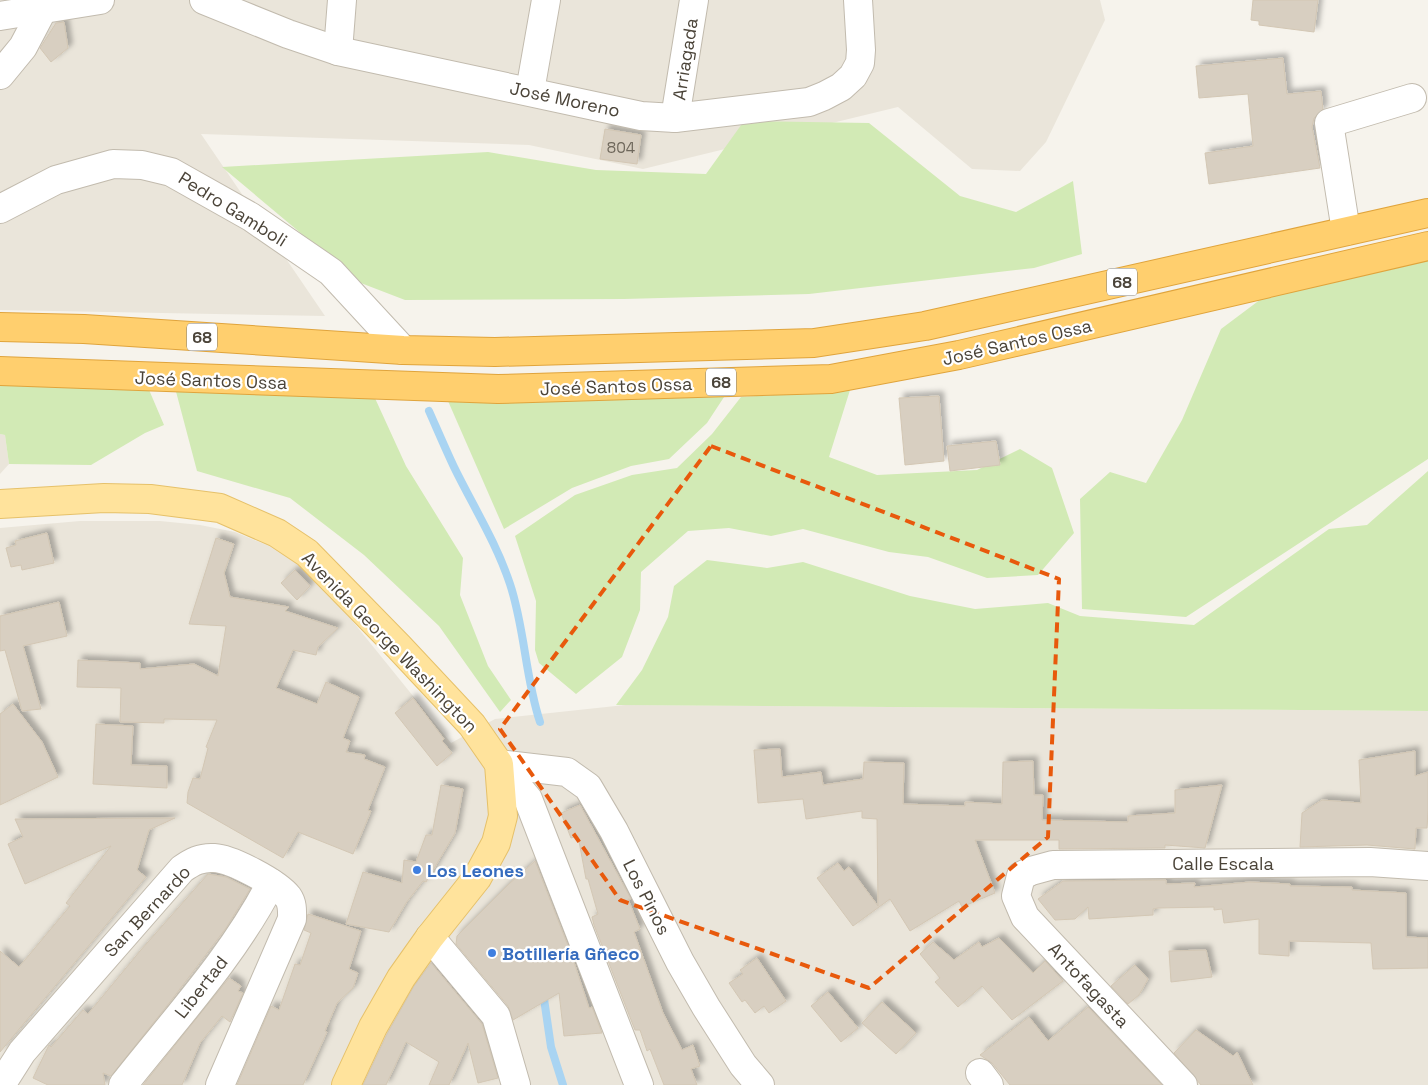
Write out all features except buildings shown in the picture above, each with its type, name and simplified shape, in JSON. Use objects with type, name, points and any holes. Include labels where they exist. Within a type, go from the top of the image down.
[{"type":"highway","name":"José Santos Ossa","points":[[0,327],[84,329],[404,350],[495,352],[814,343],[925,326],[1428,213]]},
{"type":"highway","name":"José Santos Ossa","points":[[0,371],[498,389],[832,379],[959,356],[1428,246]]},
{"type":"main road","name":"Avenida George Washington","points":[[0,504],[104,498],[168,500],[220,508],[278,533],[308,553],[399,647],[472,726],[499,764]]},
{"type":"main road","points":[[346,1085],[382,1010],[401,978],[430,937],[477,878],[496,843],[503,816],[499,764]]},
{"type":"street","points":[[0,16],[100,0]]},
{"type":"street","name":"José Moreno","points":[[204,0],[288,34],[338,51],[641,116],[675,118],[809,102],[841,87],[852,76],[860,63],[858,0]]},
{"type":"street","points":[[338,51],[342,0]]},
{"type":"street","points":[[530,92],[546,0]]},
{"type":"street","name":"Arriagada","points":[[675,118],[694,0]]},
{"type":"street","points":[[0,75],[23,47],[44,9]]},
{"type":"street","points":[[1346,231],[1329,123],[1412,98]]},
{"type":"street","name":"Pedro Gamboli","points":[[0,209],[56,180],[84,170],[113,164],[142,165],[171,172],[251,217],[331,272],[404,350]]},
{"type":"street","points":[[499,764],[528,799],[639,1085]]},
{"type":"street","name":"Los Pinos","points":[[499,764],[568,772],[588,787],[614,831],[680,962],[743,1066],[760,1085]]},
{"type":"street","points":[[496,843],[528,799]]},
{"type":"street","name":"San Bernardo","points":[[1,1085],[30,1043],[188,865],[203,858],[226,860],[271,884],[288,897],[292,906],[292,919],[220,1085]]},
{"type":"street","name":"Calle Escala","points":[[1021,876],[1030,871],[1053,865],[1370,862],[1428,866]]},
{"type":"street","name":"Antofagasta","points":[[1021,876],[1016,896],[1025,917],[1183,1085]]},
{"type":"street","name":"Libertad","points":[[123,1085],[227,954],[258,909],[271,884]]},
{"type":"street","points":[[430,937],[496,1016],[516,1085]]},
{"type":"highlighted area","points":[[711,446],[1059,579],[1048,837],[869,988],[620,900],[500,729]]},
{"type":"shaded area","points":[[0,0],[1100,0],[1105,20],[1046,142],[1020,171],[972,169],[898,107],[643,169],[529,145],[201,134],[325,316],[0,310]]},
{"type":"shaded area","points":[[0,434],[5,435],[9,464],[0,474]]},
{"type":"shaded area","points":[[80,521],[160,521],[200,525],[235,532],[269,546],[297,564],[350,618],[451,743],[495,719],[625,705],[1428,711],[1428,1085],[0,1085],[0,528]]},
{"type":"green space","points":[[744,121],[869,123],[960,196],[1016,212],[1073,181],[1082,254],[1034,268],[809,294],[624,299],[405,300],[353,280],[222,167],[488,152],[596,170],[706,174]]},
{"type":"green space","points":[[1428,260],[1428,459],[1186,617],[1082,609],[1080,499],[1110,472],[1146,483],[1182,420],[1221,329],[1261,299]]},
{"type":"green space","points":[[0,371],[144,378],[164,425],[145,433],[91,465],[9,464],[5,435],[0,434]]},
{"type":"green space","points":[[174,384],[374,396],[406,466],[463,558],[460,595],[488,666],[511,700],[500,712],[439,626],[364,555],[290,498],[197,471]]},
{"type":"green space","points":[[850,390],[829,457],[877,475],[977,470],[1020,449],[1052,468],[1074,533],[1038,575],[987,578],[928,557],[889,552],[803,529],[771,536],[729,528],[688,531],[641,572],[640,610],[622,657],[576,694],[539,663],[535,650],[536,601],[515,536],[575,495],[632,475],[677,468],[712,434],[741,397]]},
{"type":"green space","points":[[726,394],[707,423],[669,459],[631,466],[572,488],[504,529],[448,401]]},
{"type":"green space","points":[[1428,471],[1428,711],[616,705],[642,670],[668,617],[674,586],[707,560],[767,568],[803,562],[910,596],[975,609],[1048,603],[1080,616],[1194,625],[1329,529],[1367,525]]},
{"type":"waterway","points":[[429,411],[454,467],[498,553],[510,584],[519,618],[531,688],[540,722]]},
{"type":"waterway","points":[[543,992],[551,1047],[563,1085]]},
{"type":"place","name":"Los Leones","points":[[417,870]]},
{"type":"place","name":"Botillería Gñeco","points":[[492,953]]}]
